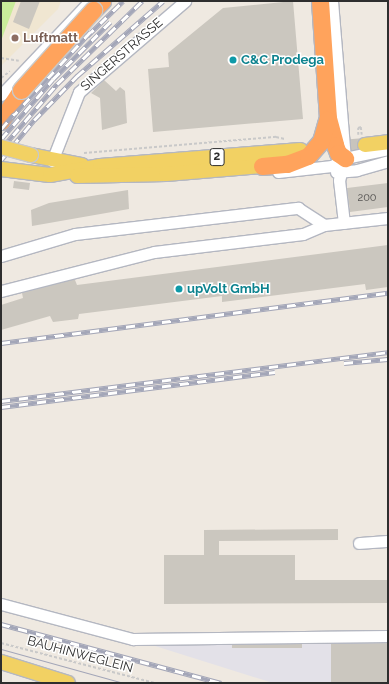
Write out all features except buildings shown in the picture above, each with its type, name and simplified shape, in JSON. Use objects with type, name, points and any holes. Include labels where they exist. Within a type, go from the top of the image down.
[{"type":"highway","points":[[1,114],[49,56],[102,1]]},
{"type":"highway","points":[[320,1],[328,118],[335,145],[344,165]]},
{"type":"highway","points":[[1,110],[21,90]]},
{"type":"highway","points":[[1,121],[21,90]]},
{"type":"highway","points":[[262,166],[279,165],[296,161],[315,149],[321,141],[328,118]]},
{"type":"main road","points":[[362,140],[388,142]]},
{"type":"main road","name":"2","points":[[1,148],[52,161],[100,166]]},
{"type":"main road","name":"2","points":[[4,168],[50,175],[100,166],[300,150]]},
{"type":"main road","points":[[50,175],[103,177],[262,166]]},
{"type":"main road","points":[[1,662],[48,680],[68,683]]},
{"type":"street","points":[[1,95],[36,56],[90,1]]},
{"type":"street","name":"SINGERSTRASSE","points":[[52,161],[79,92],[147,32],[185,1]]},
{"type":"street","points":[[332,1],[344,165],[339,180],[344,222]]},
{"type":"street","points":[[344,165],[388,149]]},
{"type":"street","points":[[262,166],[277,172],[388,161]]},
{"type":"street","points":[[1,256],[75,234],[298,208],[324,225]]},
{"type":"street","points":[[1,291],[154,252],[303,234],[324,225],[388,218]]},
{"type":"street","points":[[359,543],[388,541]]},
{"type":"street","points":[[1,604],[133,639],[388,636]]},
{"type":"path","points":[[1,58],[20,62]]},
{"type":"path","points":[[1,78],[7,71],[12,71]]},
{"type":"path","points":[[81,154],[276,136],[289,140]]},
{"type":"path","name":"BAUHINWEGLEIN","points":[[1,643],[154,683]]},
{"type":"shaded area","name":"Luftmatt","points":[[1,1],[61,1],[58,9],[1,66]]},
{"type":"shaded area","points":[[388,636],[388,683],[273,683],[133,639]]},
{"type":"green space","points":[[1,1],[16,1],[1,41]]},
{"type":"tunnel","points":[[330,148],[365,145]]},
{"type":"tram line","points":[[1,649],[124,683]]},
{"type":"railway","points":[[87,36],[123,1]]},
{"type":"railway","points":[[1,149],[57,84],[142,1]]},
{"type":"railway","points":[[1,160],[34,120],[77,76],[163,1]]},
{"type":"railway","points":[[1,139],[53,79],[110,22]]},
{"type":"railway","points":[[11,118],[90,32]]},
{"type":"railway","points":[[1,129],[14,114]]},
{"type":"railway","points":[[1,343],[388,293]]},
{"type":"railway","points":[[1,401],[388,352]]},
{"type":"railway","points":[[344,363],[388,359]]},
{"type":"railway","points":[[1,407],[275,372]]},
{"type":"railway","points":[[1,624],[221,683]]},
{"type":"place","name":"Luftmatt","points":[[15,38]]},
{"type":"place","name":"C&C Prodega","points":[[233,60]]},
{"type":"place","name":"upVolt GmbH","points":[[179,289]]}]
